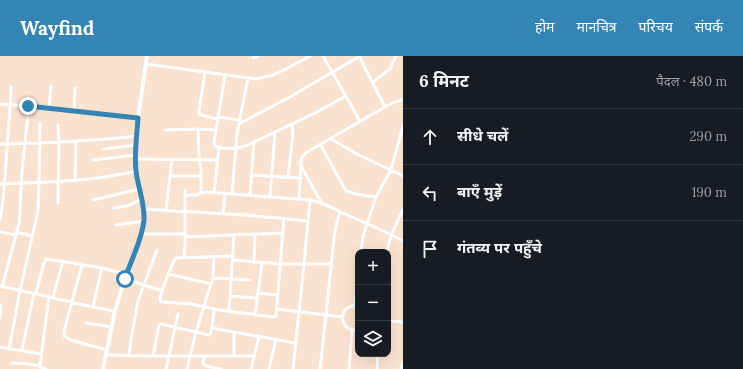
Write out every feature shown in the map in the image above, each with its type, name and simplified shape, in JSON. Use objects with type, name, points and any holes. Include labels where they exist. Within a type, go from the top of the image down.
[{"type":"main road","points":[[103,369],[115,311],[126,274],[140,238],[144,221],[143,199],[136,171],[136,145],[138,118],[147,56]]},
{"type":"street","points":[[253,58],[258,56]]},
{"type":"street","points":[[146,64],[256,79],[274,75],[310,56]]},
{"type":"street","points":[[323,56],[360,121]]},
{"type":"street","points":[[239,124],[288,98],[360,56],[385,107]]},
{"type":"street","points":[[373,82],[390,70],[396,56]]},
{"type":"street","points":[[205,72],[199,114],[239,120]]},
{"type":"street","points":[[225,75],[214,144],[215,146],[219,147],[236,149],[246,146],[346,96]]},
{"type":"street","points":[[232,194],[237,134],[248,78]]},
{"type":"street","points":[[50,108],[51,86]]},
{"type":"street","points":[[0,218],[4,200],[11,87]]},
{"type":"street","points":[[74,111],[75,88]]},
{"type":"street","points":[[299,198],[301,178],[300,161],[303,156],[320,144],[385,107],[403,100]]},
{"type":"street","points":[[0,104],[138,118]]},
{"type":"street","points":[[28,106],[19,224],[1,286],[115,311]]},
{"type":"street","points":[[9,349],[38,211],[40,123]]},
{"type":"street","points":[[288,176],[294,135],[292,124]]},
{"type":"street","points":[[58,125],[58,203]]},
{"type":"street","points":[[361,249],[363,236],[376,197],[391,170],[403,126]]},
{"type":"street","points":[[198,129],[201,193]]},
{"type":"street","points":[[165,130],[216,130]]},
{"type":"street","points":[[270,196],[275,132]]},
{"type":"street","points":[[0,144],[76,142],[137,136]]},
{"type":"street","points":[[331,139],[357,154],[403,176]]},
{"type":"street","points":[[250,196],[254,141]]},
{"type":"street","points":[[75,181],[76,142]]},
{"type":"street","points":[[320,144],[346,191],[376,197]]},
{"type":"street","points":[[104,149],[136,145]]},
{"type":"street","points":[[214,193],[219,147]]},
{"type":"street","points":[[93,160],[136,157],[172,160],[217,160]]},
{"type":"street","points":[[166,211],[172,160]]},
{"type":"street","points":[[301,166],[321,202]]},
{"type":"street","points":[[0,184],[100,179],[136,171]]},
{"type":"street","points":[[252,175],[288,176],[301,178]]},
{"type":"street","points":[[170,176],[201,176]]},
{"type":"street","points":[[93,200],[140,189]]},
{"type":"street","points":[[184,258],[185,190]]},
{"type":"street","points":[[185,195],[214,193],[299,198],[321,202],[403,241]]},
{"type":"street","points":[[223,214],[225,194]]},
{"type":"street","points":[[114,208],[127,206],[143,199]]},
{"type":"street","points":[[293,369],[310,200]]},
{"type":"street","points":[[144,209],[307,220]]},
{"type":"street","points":[[387,249],[391,234],[403,210]]},
{"type":"street","points":[[320,369],[334,238],[340,212]]},
{"type":"street","points":[[233,256],[176,258],[160,298],[162,302],[183,303],[229,312],[275,317],[277,309],[284,218]]},
{"type":"street","points":[[116,225],[144,221]]},
{"type":"street","points":[[0,232],[32,236]]},
{"type":"street","points":[[141,234],[234,235],[283,233]]},
{"type":"street","points":[[254,263],[255,234]]},
{"type":"street","points":[[229,312],[234,235]]},
{"type":"street","points":[[129,356],[138,301],[157,250]]},
{"type":"street","points":[[213,276],[214,257]]},
{"type":"street","points":[[22,350],[35,293],[46,259],[102,268],[126,274]]},
{"type":"street","points":[[233,260],[254,263],[331,264]]},
{"type":"street","points":[[54,297],[63,261]]},
{"type":"street","points":[[255,315],[262,263]]},
{"type":"street","points":[[82,265],[64,331],[64,336],[71,340],[107,352],[129,356],[254,356]]},
{"type":"street","points":[[93,307],[102,268]]},
{"type":"street","points":[[169,274],[211,284]]},
{"type":"street","points":[[125,279],[163,291]]},
{"type":"street","points":[[187,369],[196,332],[213,279],[250,280]]},
{"type":"street","points":[[258,293],[278,295]]},
{"type":"street","points":[[40,366],[49,296]]},
{"type":"street","points":[[230,296],[257,298]]},
{"type":"street","points":[[0,305],[0,318]]},
{"type":"street","points":[[348,369],[352,330],[344,324],[342,317],[345,310],[351,306],[355,306]]},
{"type":"street","points":[[153,356],[159,325],[161,324],[210,334],[214,309]]},
{"type":"street","points":[[277,309],[299,313],[342,317]]},
{"type":"street","points":[[166,369],[178,314]]},
{"type":"street","points":[[391,321],[403,322]]},
{"type":"street","points":[[86,323],[112,327]]},
{"type":"street","points":[[212,328],[295,343]]},
{"type":"street","points":[[234,332],[234,356]]},
{"type":"street","points":[[251,369],[259,337]]},
{"type":"street","points":[[269,369],[276,340]]},
{"type":"street","points":[[0,348],[42,354]]},
{"type":"street","points":[[204,356],[203,363],[206,366],[221,369]]},
{"type":"street","points":[[377,369],[378,357]]},
{"type":"street","points":[[12,363],[31,364],[46,369]]},
{"type":"street","points":[[402,368],[403,363]]},
{"type":"route","points":[[28,106],[138,118],[136,171],[143,199],[144,221],[140,238],[125,279]]}]
